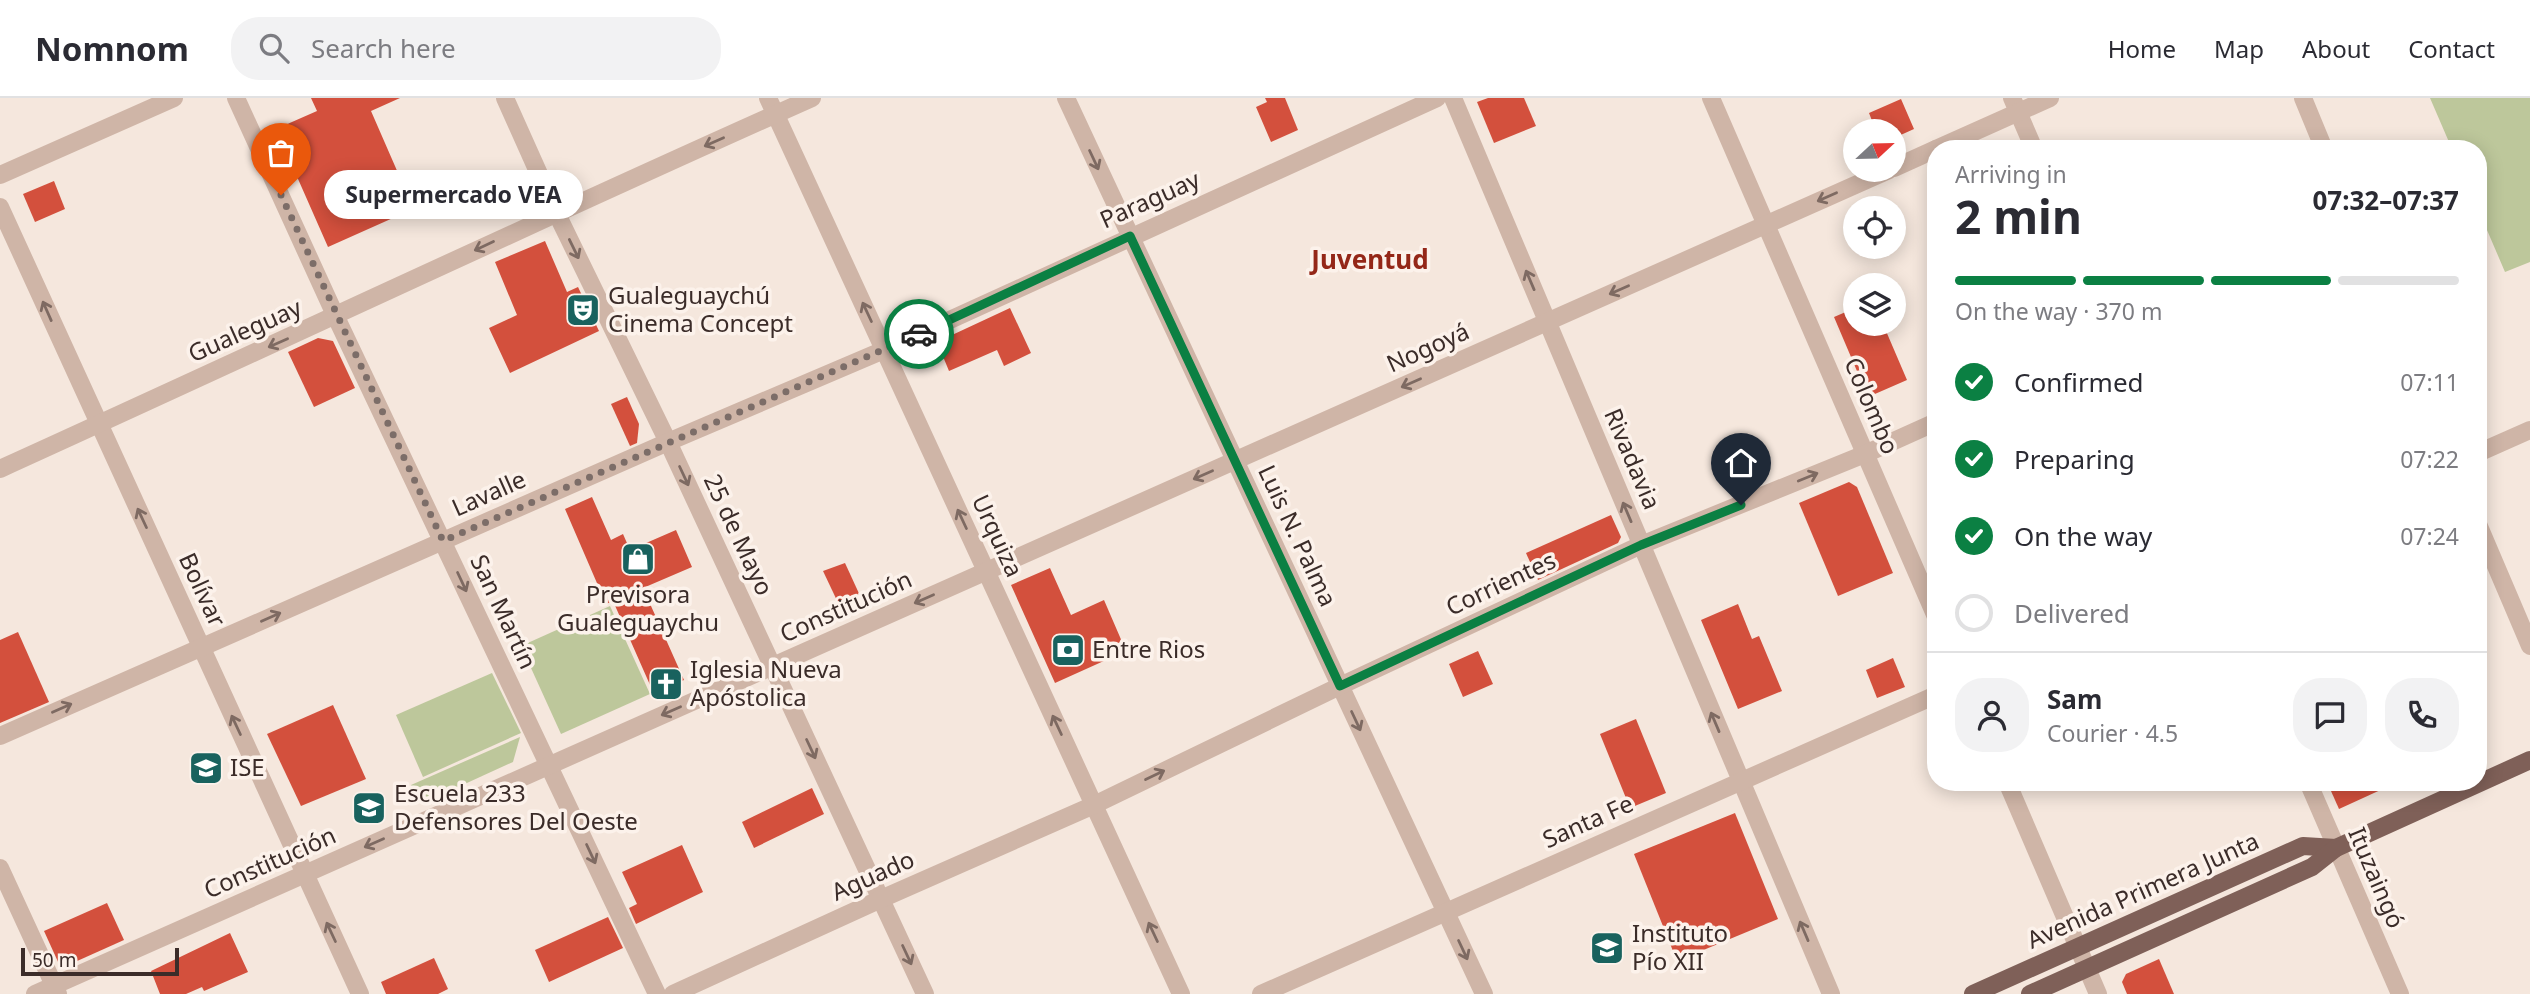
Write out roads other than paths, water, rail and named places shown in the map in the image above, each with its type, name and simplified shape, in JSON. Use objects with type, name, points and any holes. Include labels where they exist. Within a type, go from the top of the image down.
[{"type":"main road","name":"Avenida Primera Junta","points":[[2487,780],[2530,760]]},
{"type":"main road","name":"Avenida Primera Junta","points":[[2030,994],[2312,867],[2336,848],[2462,791]]},
{"type":"main road","name":"Avenida Primera Junta","points":[[1973,994],[2303,846],[2336,848]]},
{"type":"street","points":[[0,175],[174,98]]},
{"type":"street","name":"San Martín","points":[[236,98],[657,994]]},
{"type":"street","name":"25 de Mayo","points":[[505,98],[556,212],[668,442],[925,994]]},
{"type":"street","name":"Gualeguay","points":[[0,469],[337,317],[772,106],[812,98]]},
{"type":"street","name":"Luis N. Palma","points":[[1066,98],[1484,994]]},
{"type":"street","name":"Paraguay","points":[[884,350],[1437,98]]},
{"type":"street","name":"Rivadavia","points":[[1453,98],[1830,994]]},
{"type":"street","name":"Colombo","points":[[1712,98],[1927,596]]},
{"type":"street","name":"Nogoyá","points":[[1952,140],[2015,105],[2049,98]]},
{"type":"street","points":[[2303,98],[2320,140]]},
{"type":"street","points":[[2015,105],[2030,140]]},
{"type":"street","name":"Urquiza","points":[[772,106],[1181,994]]},
{"type":"street","name":"Nogoyá","points":[[1906,162],[1927,153]]},
{"type":"street","name":"Nogoyá","points":[[986,572],[1861,182]]},
{"type":"street","name":"Bolívar","points":[[0,207],[360,994]]},
{"type":"street","name":"Lavalle","points":[[0,736],[668,442],[884,350]]},
{"type":"street","name":"Corrientes","points":[[1094,805],[1641,545],[1927,426]]},
{"type":"street","points":[[2487,449],[2530,430]]},
{"type":"street","points":[[2487,545],[2530,646]]},
{"type":"street","name":"Constitución","points":[[35,994],[56,990],[304,874],[986,572]]},
{"type":"street","name":"Santa Fe","points":[[1261,994],[1927,699]]},
{"type":"street","points":[[2011,791],[2098,994]]},
{"type":"street","name":"Ituzaingó","points":[[2312,791],[2400,994]]},
{"type":"street","name":"Aguado","points":[[673,994],[1094,805]]},
{"type":"street","points":[[0,868],[56,990]]},
{"type":"place","name":"Supermercado VEA","points":[[281,195]]},
{"type":"place","name":"Gualeguaychú Cinema Concept","points":[[583,310]]},
{"type":"place","name":"Previsora Gualeguaychu","points":[[638,559]]},
{"type":"place","name":"Entre Rios","points":[[1068,650]]},
{"type":"place","name":"Iglesia Nueva Apóstolica","points":[[666,684]]},
{"type":"place","name":"ISE","points":[[206,768]]},
{"type":"place","name":"Escuela 233 Defensores Del Oeste","points":[[369,808]]},
{"type":"place","name":"Instituto Pío XII","points":[[1607,948]]},
{"type":"district","name":"Juventud","points":[[1370,260]]}]
